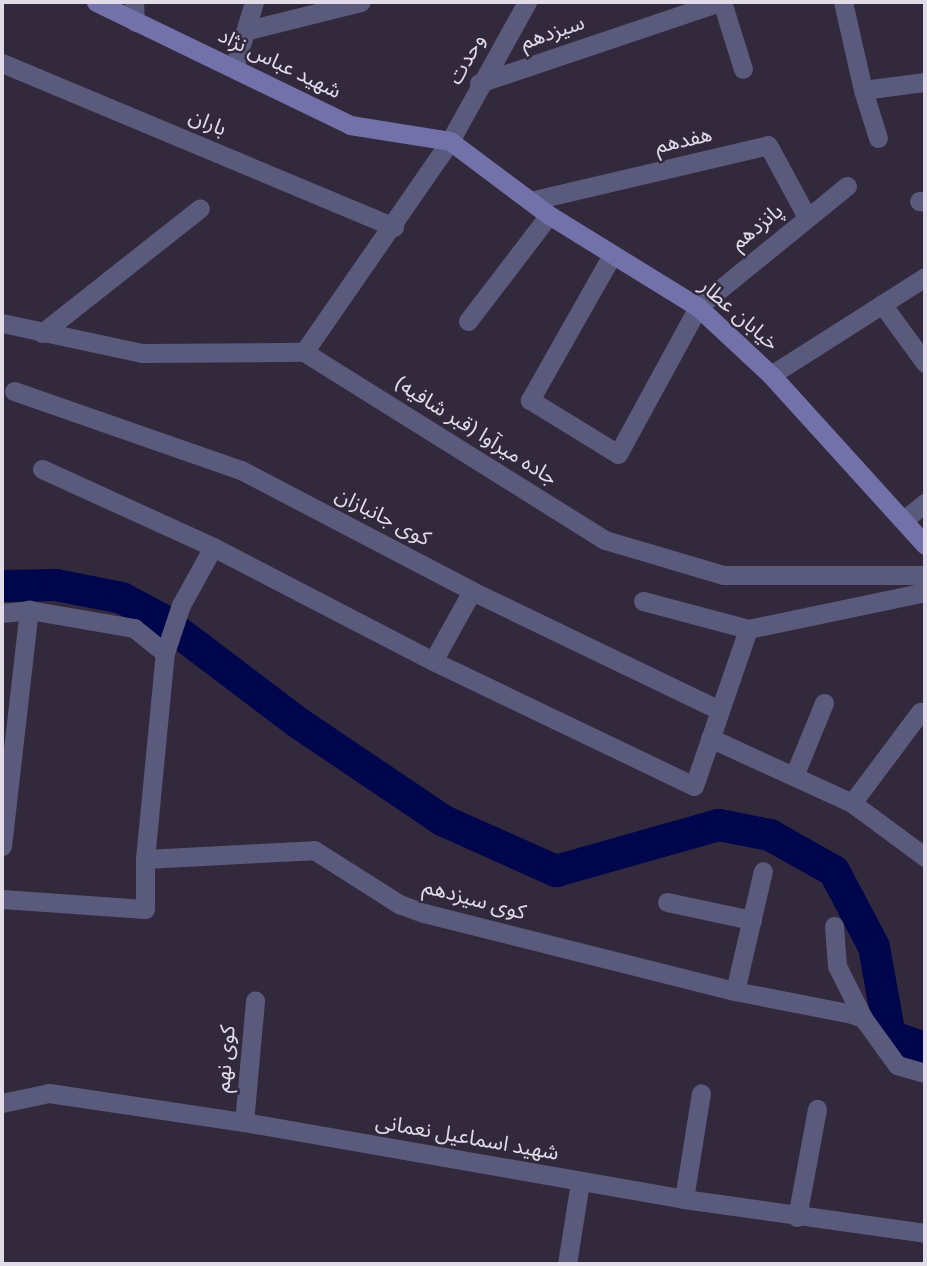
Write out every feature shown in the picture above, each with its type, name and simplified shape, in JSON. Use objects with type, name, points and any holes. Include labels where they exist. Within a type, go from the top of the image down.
[{"type":"main road","name":"شهید عباس نژاد","points":[[96,2],[350,125],[450,141]]},
{"type":"main road","name":"خیابان عطار","points":[[450,141],[549,215],[698,307],[771,374],[905,519],[925,545]]},
{"type":"street","points":[[134,2],[135,22]]},
{"type":"street","points":[[234,68],[248,30],[254,2]]},
{"type":"street","points":[[248,30],[361,2]]},
{"type":"street","name":"وحدت","points":[[304,352],[394,227],[450,141],[479,83],[527,2]]},
{"type":"street","points":[[721,2],[743,69]]},
{"type":"street","name":"سیزدهم","points":[[479,83],[721,2]]},
{"type":"street","points":[[843,2],[863,90],[878,138]]},
{"type":"street","name":"باران","points":[[2,63],[394,227]]},
{"type":"street","points":[[863,90],[925,82]]},
{"type":"street","name":"هفدهم","points":[[530,201],[768,145],[807,217]]},
{"type":"street","name":"پانزدهم","points":[[698,307],[847,186]]},
{"type":"street","points":[[42,334],[200,208]]},
{"type":"street","points":[[468,321],[549,215]]},
{"type":"street","points":[[612,255],[530,400],[618,454],[698,307]]},
{"type":"street","points":[[771,374],[925,277]]},
{"type":"street","points":[[882,304],[925,363]]},
{"type":"street","points":[[2,323],[42,334],[142,353],[304,352]]},
{"type":"street","name":"جاده میرآوا (قبر شافیه)","points":[[304,352],[605,540],[723,575],[925,575]]},
{"type":"street","name":"کوی جانبازان","points":[[14,391],[241,470],[472,590],[719,709]]},
{"type":"street","points":[[41,469],[212,547],[433,661],[694,786],[748,629]]},
{"type":"street","points":[[905,519],[925,503]]},
{"type":"street","points":[[2,899],[145,909],[145,859],[165,653],[181,606],[212,547]]},
{"type":"street","points":[[433,661],[472,590]]},
{"type":"street","points":[[643,601],[748,629],[925,592]]},
{"type":"street","points":[[2,614],[29,610],[134,628],[165,653]]},
{"type":"street","points":[[2,846],[8,743],[29,610]]},
{"type":"street","points":[[793,776],[824,703]]},
{"type":"street","points":[[852,803],[920,712]]},
{"type":"street","points":[[710,738],[852,803],[923,850]]},
{"type":"street","name":"کوی سیزدهم","points":[[145,859],[314,850],[329,856],[399,904],[424,913],[735,991],[863,1018]]},
{"type":"street","points":[[735,991],[763,871]]},
{"type":"street","points":[[667,902],[752,920]]},
{"type":"street","points":[[834,926],[837,966],[863,1018],[897,1065],[925,1073]]},
{"type":"street","name":"کوی نهم","points":[[244,1122],[255,1000]]},
{"type":"street","points":[[684,1199],[701,1093]]},
{"type":"street","name":"شهید اسماعیل نعمانی","points":[[2,1102],[49,1094],[244,1122],[580,1182],[797,1217],[925,1233]]},
{"type":"street","points":[[797,1217],[817,1110]]},
{"type":"street","points":[[567,1264],[580,1182]]},
{"type":"waterway","points":[[2,586],[56,585],[122,598],[161,619],[297,722],[444,821],[556,871],[719,825],[770,835],[834,871],[874,947],[890,1036],[925,1048]]}]
